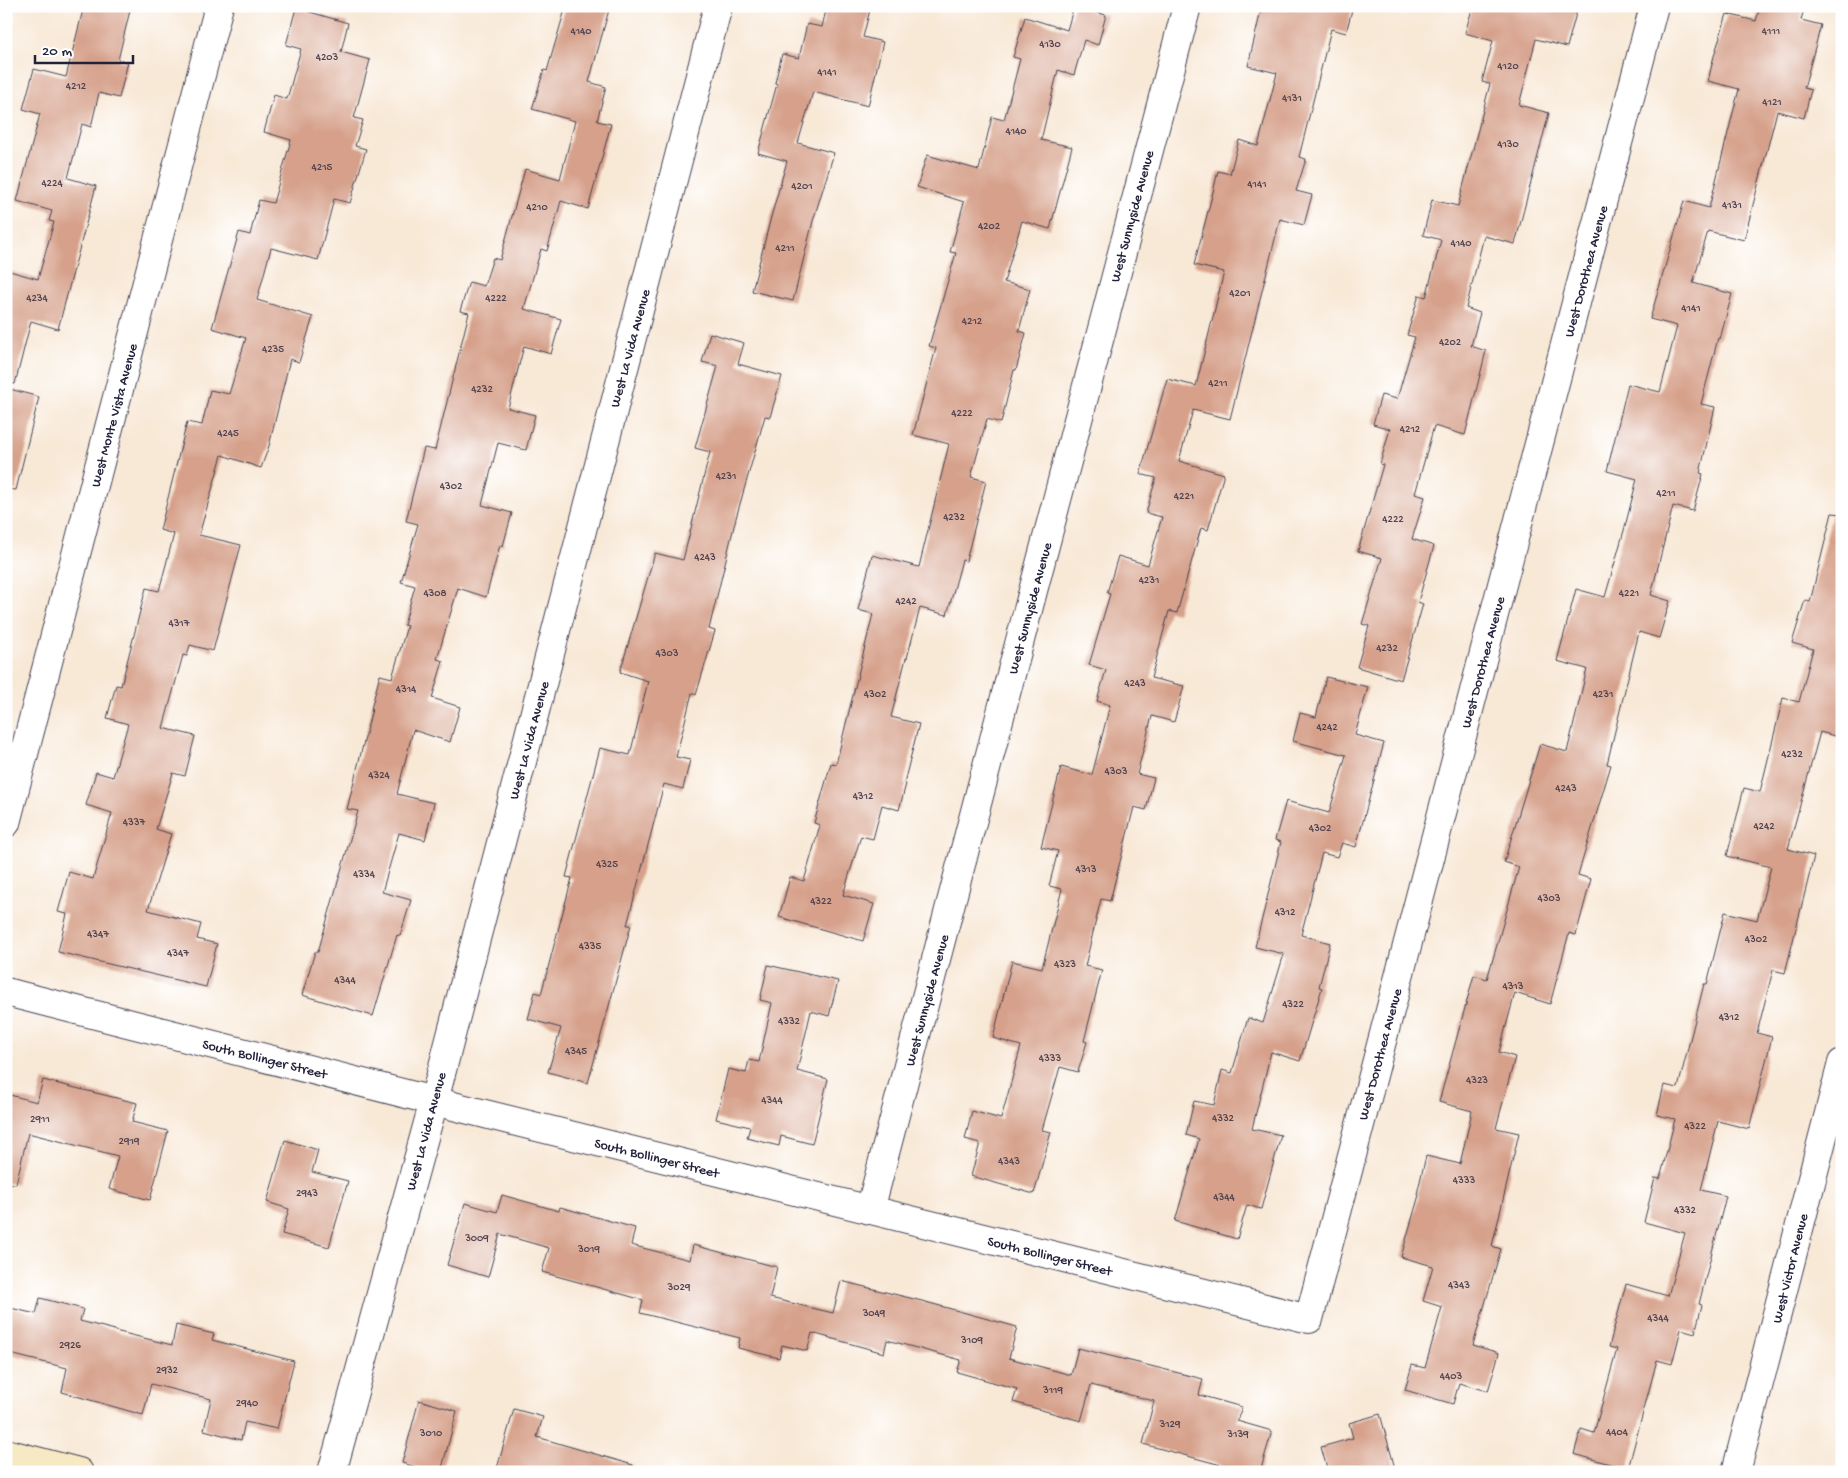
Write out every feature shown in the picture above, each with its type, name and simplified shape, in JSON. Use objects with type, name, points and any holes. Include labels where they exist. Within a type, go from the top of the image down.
[{"type":"street","name":"West Monte Vista Avenue","points":[[6,823],[219,6]]},
{"type":"street","name":"West La Vida Avenue","points":[[332,1472],[434,1101],[718,6]]},
{"type":"street","name":"West Sunnyside Avenue","points":[[870,1210],[1187,6]]},
{"type":"street","name":"West Dorothea Avenue","points":[[1310,1319],[1654,6]]},
{"type":"street","name":"South Bollinger Street","points":[[6,992],[434,1101],[1310,1319]]},
{"type":"street","name":"West Victor Avenue","points":[[1736,1472],[1842,1063]]},
{"type":"street","points":[[6,1453],[79,1472]]},
{"type":"building","points":[[84,6],[131,6],[118,60],[128,62],[119,98],[99,93],[91,127],[82,124],[68,178],[96,186],[58,329],[31,321],[15,384],[6,383],[6,270],[38,279],[54,222],[49,221],[52,211],[17,201],[40,114],[23,109],[34,69],[66,77]]},
{"type":"building","points":[[566,6],[610,6],[589,82],[606,87],[597,121],[611,124],[588,209],[561,201],[547,251],[541,249],[524,309],[561,319],[551,354],[524,346],[508,408],[535,415],[526,450],[498,443],[482,505],[512,513],[503,546],[500,545],[486,597],[458,588],[437,659],[443,661],[432,698],[460,707],[450,742],[413,730],[397,794],[434,803],[425,840],[399,833],[382,892],[411,900],[400,936],[397,935],[373,1016],[302,995],[315,952],[318,952],[358,811],[347,809],[380,675],[392,678],[407,626],[404,625],[415,586],[401,582],[418,524],[406,521],[424,448],[435,450],[469,313],[460,311],[469,282],[484,286],[493,258],[500,260],[525,169],[560,179],[575,121],[532,109],[544,70],[547,71]]},
{"type":"building","points":[[827,6],[871,6],[863,37],[883,42],[868,106],[813,92],[798,143],[834,153],[813,221],[793,301],[752,291],[787,161],[758,153],[777,84],[775,83],[782,54],[799,58],[807,24],[822,27]]},
{"type":"building","points":[[1074,6],[1106,15],[1098,45],[1084,40],[1074,75],[1058,70],[1041,140],[1072,147],[1050,229],[1022,221],[1004,282],[1030,289],[1019,331],[1026,333],[1016,370],[1014,370],[1001,423],[987,419],[971,477],[986,481],[966,561],[962,560],[947,615],[920,608],[906,658],[891,717],[919,724],[904,783],[906,784],[899,810],[882,805],[873,839],[861,836],[843,895],[874,904],[863,941],[779,917],[790,877],[804,881],[820,825],[814,823],[831,763],[836,764],[873,614],[858,610],[872,555],[919,567],[949,444],[913,435],[936,348],[929,346],[956,253],[950,252],[964,202],[917,187],[927,155],[979,170],[992,117],[1004,120],[1020,59],[1013,57],[1025,17],[1067,30]]},
{"type":"building","points":[[1262,6],[1353,6],[1346,33],[1331,29],[1299,157],[1306,159],[1296,191],[1312,195],[1304,225],[1280,219],[1230,419],[1193,410],[1179,461],[1224,474],[1208,530],[1201,528],[1177,613],[1169,611],[1151,678],[1184,686],[1174,722],[1152,716],[1137,774],[1154,778],[1146,810],[1134,807],[1110,901],[1101,899],[1085,966],[1102,970],[1084,1041],[1087,1042],[1078,1072],[1060,1067],[1042,1130],[1051,1132],[1034,1194],[971,1176],[980,1143],[965,1139],[972,1111],[1001,1119],[1021,1046],[993,1038],[1012,961],[1042,968],[1062,889],[1049,886],[1058,851],[1041,847],[1061,767],[1092,775],[1110,705],[1097,701],[1106,670],[1089,665],[1110,594],[1107,593],[1118,556],[1148,565],[1162,517],[1146,513],[1156,478],[1140,474],[1167,379],[1196,386],[1224,272],[1194,265],[1218,171],[1230,174],[1239,140],[1258,146],[1277,73],[1248,66]]},
{"type":"building","points":[[1473,6],[1578,6],[1567,47],[1536,39],[1519,105],[1549,113],[1515,244],[1484,236],[1466,308],[1480,313],[1471,346],[1486,351],[1465,435],[1434,426],[1415,494],[1425,497],[1412,539],[1434,546],[1418,602],[1423,604],[1401,680],[1357,667],[1369,626],[1362,624],[1382,558],[1358,551],[1383,465],[1380,464],[1390,429],[1373,424],[1381,395],[1397,399],[1415,337],[1407,335],[1419,295],[1426,297],[1441,240],[1423,235],[1432,200],[1458,206],[1490,84],[1482,82],[1493,41],[1465,33]]},
{"type":"building","points":[[1760,6],[1805,6],[1801,20],[1821,25],[1804,88],[1811,90],[1804,118],[1777,111],[1744,240],[1708,231],[1693,283],[1732,294],[1720,339],[1718,338],[1701,404],[1715,407],[1700,473],[1703,474],[1693,511],[1673,506],[1651,595],[1670,601],[1659,638],[1639,632],[1607,764],[1611,765],[1578,875],[1591,879],[1576,935],[1569,933],[1550,1004],[1515,993],[1499,1052],[1515,1057],[1496,1128],[1519,1133],[1492,1246],[1501,1249],[1473,1345],[1499,1353],[1488,1391],[1459,1383],[1453,1404],[1405,1390],[1412,1365],[1425,1368],[1442,1307],[1423,1301],[1433,1266],[1401,1257],[1419,1195],[1417,1194],[1426,1156],[1460,1164],[1472,1111],[1439,1102],[1474,975],[1487,979],[1497,945],[1519,867],[1504,862],[1540,744],[1567,752],[1587,669],[1557,661],[1576,589],[1605,597],[1625,527],[1637,479],[1607,471],[1628,384],[1660,392],[1677,326],[1650,319],[1684,201],[1709,208],[1739,89],[1708,81],[1714,56],[1727,14],[1756,21]]},
{"type":"building","points":[[296,8],[348,23],[341,52],[370,60],[354,118],[363,120],[355,146],[366,149],[350,203],[334,199],[318,260],[271,248],[257,300],[313,317],[299,362],[290,359],[269,446],[261,468],[222,455],[199,535],[241,545],[213,651],[190,645],[187,656],[183,655],[163,728],[195,736],[185,776],[173,773],[156,829],[171,834],[148,910],[201,924],[197,939],[217,944],[206,987],[58,952],[67,914],[58,912],[69,872],[93,879],[112,813],[86,805],[96,772],[113,777],[128,724],[107,718],[116,685],[121,686],[146,588],[159,591],[174,534],[160,530],[187,422],[202,425],[210,390],[229,394],[246,338],[212,328],[239,232],[250,235],[259,200],[273,203],[291,140],[264,132],[274,95],[287,99],[301,49],[286,45]]},
{"type":"building","points":[[710,333],[744,343],[738,364],[782,376],[770,417],[765,416],[736,518],[709,629],[715,631],[696,695],[692,693],[676,757],[690,760],[683,789],[664,784],[627,925],[631,925],[588,1083],[548,1072],[561,1028],[528,1019],[535,992],[541,994],[572,878],[566,877],[600,748],[630,755],[648,681],[620,672],[655,553],[683,560],[710,452],[695,448],[718,366],[702,362]]},
{"type":"building","points":[[6,388],[39,397],[16,490],[6,489]]},
{"type":"building","points":[[1832,513],[1842,514],[1842,738],[1820,732],[1788,849],[1814,856],[1785,973],[1773,970],[1757,1033],[1772,1037],[1749,1129],[1718,1121],[1701,1190],[1726,1196],[1699,1304],[1702,1305],[1695,1333],[1681,1329],[1672,1364],[1657,1360],[1628,1469],[1574,1454],[1581,1429],[1594,1433],[1617,1349],[1609,1347],[1626,1284],[1668,1296],[1685,1233],[1644,1222],[1655,1178],[1660,1179],[1675,1119],[1657,1115],[1664,1085],[1678,1088],[1704,984],[1707,984],[1725,912],[1757,920],[1771,867],[1727,856],[1744,788],[1760,792],[1783,698],[1799,702],[1813,649],[1792,643],[1805,600],[1810,602]]},
{"type":"building","points":[[1326,677],[1368,687],[1355,735],[1384,743],[1356,847],[1342,843],[1337,857],[1322,853],[1301,935],[1330,943],[1319,987],[1322,988],[1300,1061],[1271,1052],[1252,1129],[1281,1135],[1261,1209],[1247,1205],[1237,1239],[1175,1221],[1199,1139],[1186,1135],[1194,1101],[1214,1105],[1222,1070],[1232,1073],[1248,1018],[1263,1023],[1284,954],[1255,947],[1281,842],[1275,840],[1286,801],[1329,813],[1346,755],[1293,741],[1300,713],[1316,717]]},
{"type":"building","points":[[768,965],[838,981],[829,1016],[811,1011],[797,1071],[828,1079],[812,1144],[781,1136],[779,1146],[747,1138],[750,1127],[716,1119],[728,1069],[746,1073],[749,1060],[759,1062],[772,1003],[760,1000]]},
{"type":"building","points":[[43,1080],[137,1103],[132,1122],[168,1131],[150,1200],[109,1189],[118,1156],[28,1133],[16,1184],[6,1183],[6,1094],[37,1102]]},
{"type":"building","points":[[285,1140],[318,1150],[312,1172],[348,1181],[329,1247],[282,1234],[289,1209],[267,1202]]},
{"type":"building","points":[[502,1195],[559,1211],[560,1207],[635,1228],[631,1245],[690,1260],[693,1245],[777,1267],[770,1298],[833,1313],[841,1281],[1017,1327],[1009,1358],[1071,1375],[1078,1348],[1203,1379],[1199,1395],[1242,1407],[1237,1421],[1272,1431],[1260,1472],[1219,1472],[1221,1465],[1143,1444],[1154,1401],[1091,1385],[1081,1421],[1013,1402],[1017,1389],[957,1372],[961,1360],[887,1340],[884,1353],[812,1333],[807,1351],[782,1345],[779,1358],[738,1348],[740,1338],[640,1313],[643,1300],[542,1272],[549,1248],[500,1234],[488,1277],[447,1265],[465,1203],[497,1212]]},
{"type":"building","points":[[40,1298],[83,1309],[80,1321],[115,1331],[172,1345],[176,1325],[214,1334],[212,1340],[294,1361],[277,1429],[245,1422],[241,1440],[204,1430],[211,1399],[151,1384],[143,1415],[62,1392],[67,1368],[6,1353],[6,1307],[36,1314]]},
{"type":"building","points":[[419,1400],[457,1411],[441,1472],[434,1472],[402,1463]]},
{"type":"building","points":[[514,1409],[543,1417],[537,1437],[633,1465],[632,1472],[496,1472]]},
{"type":"building","points":[[1380,1414],[1396,1472],[1328,1472],[1321,1447],[1353,1438],[1349,1423]]}]
